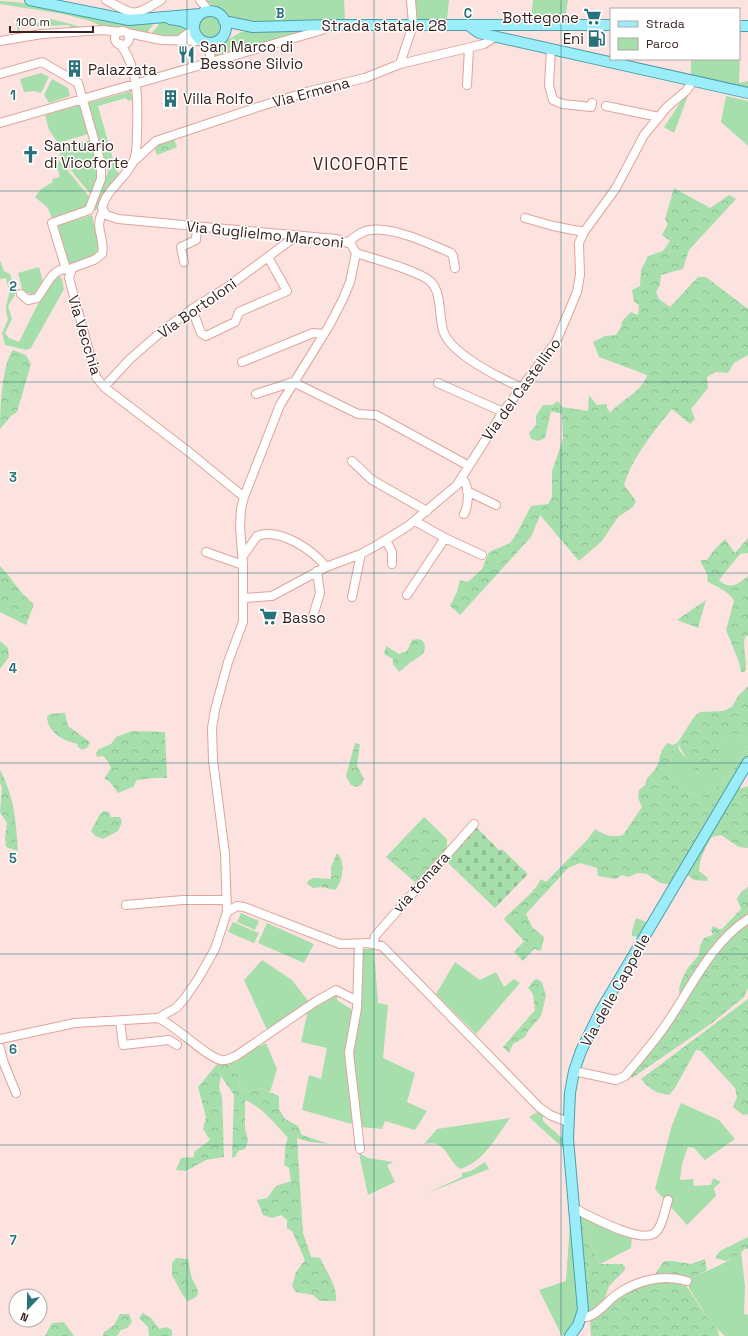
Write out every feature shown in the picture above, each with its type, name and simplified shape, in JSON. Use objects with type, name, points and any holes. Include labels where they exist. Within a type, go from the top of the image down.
[{"type":"main road","points":[[30,0],[124,20],[166,18],[203,8],[215,12],[224,21],[253,27]]},
{"type":"main road","points":[[203,8],[195,22],[194,28],[195,34],[204,42],[213,42],[236,31],[253,27]]},
{"type":"main road","points":[[166,18],[182,21],[194,28]]},
{"type":"main road","points":[[220,38],[225,31],[224,21]]},
{"type":"main road","name":"Strada statale 28","points":[[253,27],[330,25],[610,25]]},
{"type":"main road","points":[[468,25],[475,32],[495,37],[748,93]]},
{"type":"main road","name":"Via delle Cappelle","points":[[570,1336],[581,1317],[582,1300],[573,1208],[568,1122],[570,1093],[574,1071],[581,1051],[601,1010],[748,762]]},
{"type":"street","points":[[106,0],[127,12],[136,14],[141,13],[160,0]]},
{"type":"street","points":[[400,64],[413,25],[411,0]]},
{"type":"street","points":[[0,123],[322,30],[330,25]]},
{"type":"street","points":[[178,41],[194,28]]},
{"type":"street","points":[[0,41],[36,34],[93,31],[123,39],[146,38],[204,42],[210,54]]},
{"type":"street","name":"Via Ermena","points":[[134,161],[156,142],[303,93],[365,78],[400,64],[488,43],[495,37]]},
{"type":"street","points":[[210,63],[210,54],[214,44],[220,38]]},
{"type":"street","points":[[21,294],[28,300],[37,298],[54,274],[94,260],[102,254],[103,247],[98,227],[103,212],[105,199],[134,161],[136,150],[138,102],[123,39]]},
{"type":"street","points":[[467,85],[469,48]]},
{"type":"street","points":[[550,50],[549,85],[553,100],[563,104],[591,107],[592,103]]},
{"type":"street","points":[[0,74],[42,62],[78,83],[102,172],[101,179],[89,210]]},
{"type":"street","name":"Via del Castellino","points":[[244,600],[272,596],[326,566],[361,554],[415,521],[462,478],[482,442],[502,412],[520,387],[553,348],[570,312],[579,284],[580,243],[584,232],[616,188],[644,135],[693,81]]},
{"type":"street","points":[[606,106],[659,117]]},
{"type":"street","name":"Via Vecchia","points":[[103,212],[95,213],[89,210],[52,223],[68,270],[69,283],[94,371],[104,387],[189,452],[244,497]]},
{"type":"street","name":"Via Guglielmo Marconi","points":[[103,212],[106,215],[118,219],[348,242],[354,247],[356,253],[347,290],[324,334],[293,382],[275,416],[244,497],[240,520],[244,565],[242,630],[228,662],[215,710],[212,728],[212,754],[225,854],[227,912]]},
{"type":"street","points":[[525,218],[553,226],[584,232]]},
{"type":"street","points":[[184,262],[182,247],[196,240],[197,227]]},
{"type":"street","points":[[348,242],[359,233],[368,230],[378,230],[397,234],[451,253],[455,268]]},
{"type":"street","name":"Via Bortoloni","points":[[104,387],[142,349],[192,309],[226,288],[296,236]]},
{"type":"street","points":[[356,253],[428,280],[436,290],[444,333],[448,340],[482,368],[520,387]]},
{"type":"street","points":[[192,309],[201,333],[206,336],[235,322],[239,312],[287,291],[268,257]]},
{"type":"street","points":[[242,362],[313,333],[324,334]]},
{"type":"street","points":[[256,394],[293,382],[358,414],[373,414],[380,417],[469,466]]},
{"type":"street","points":[[438,383],[502,412]]},
{"type":"street","points":[[352,461],[372,480],[427,511]]},
{"type":"street","points":[[462,478],[466,482],[468,506],[464,514]]},
{"type":"street","points":[[467,491],[496,504]]},
{"type":"street","points":[[415,521],[445,538],[482,555]]},
{"type":"street","points":[[243,556],[257,536],[271,533],[284,537],[313,553],[326,566]]},
{"type":"street","points":[[407,596],[445,538]]},
{"type":"street","points":[[386,540],[392,552],[392,564]]},
{"type":"street","points":[[206,552],[244,565]]},
{"type":"street","points":[[352,597],[361,554]]},
{"type":"street","points":[[313,616],[320,593],[317,572]]},
{"type":"street","name":"via tomara","points":[[374,943],[375,936],[474,824]]},
{"type":"street","points":[[126,905],[183,900],[226,900]]},
{"type":"street","points":[[0,1039],[75,1023],[158,1018],[176,1008],[192,990],[214,949],[227,912],[237,906],[244,907],[340,944],[374,943],[382,946],[540,1107],[550,1115],[568,1122]]},
{"type":"street","points":[[574,1071],[616,1080],[626,1076],[666,1025],[716,949],[731,933],[748,919]]},
{"type":"street","points":[[360,944],[357,1001],[349,1053],[360,1149]]},
{"type":"street","points":[[158,1018],[171,1024],[214,1057],[224,1060],[236,1056],[315,1002],[336,990],[357,1001]]},
{"type":"street","points":[[120,1020],[123,1045],[169,1040],[178,1045]]},
{"type":"street","points":[[0,1048],[3,1061],[16,1093]]},
{"type":"street","points":[[573,1208],[633,1235],[647,1237],[652,1236],[659,1229],[668,1200]]},
{"type":"street","points":[[581,1317],[590,1317],[616,1295],[636,1284],[670,1277],[687,1281]]},
{"type":"green space","points":[[205,0],[344,0],[345,20],[251,21],[230,17],[220,8],[209,4]]},
{"type":"green space","points":[[415,0],[449,0],[447,19],[417,19]]},
{"type":"green space","points":[[533,0],[568,0],[565,18],[531,18]]},
{"type":"green space","points":[[0,1],[39,6],[117,22],[155,22],[147,33],[126,28],[102,26],[87,20],[63,14],[0,4]]},
{"type":"green space","points":[[210,17],[217,20],[220,27],[217,34],[210,37],[203,34],[200,27],[203,20]]},
{"type":"green space","points":[[23,19],[21,23],[46,23],[51,19],[86,28],[70,28],[69,25],[19,27],[20,32],[18,32],[16,23]]},
{"type":"green space","points":[[173,21],[187,29],[187,31],[178,37],[151,34],[158,26],[159,22]]},
{"type":"green space","points":[[307,28],[306,31],[215,58],[215,47],[241,32]]},
{"type":"green space","points":[[740,30],[741,30],[740,56]]},
{"type":"green space","points":[[691,60],[740,60],[739,83],[748,81],[748,88],[691,75]]},
{"type":"green space","points":[[41,73],[49,77],[41,93],[34,91],[24,92],[20,79]]},
{"type":"green space","points":[[52,79],[68,88],[70,96],[49,103],[44,95]]},
{"type":"green space","points":[[131,91],[132,100],[128,101],[126,98],[98,106],[116,170],[120,174],[102,197],[95,211],[94,208],[108,172],[88,103]]},
{"type":"green space","points":[[689,93],[674,133],[664,127],[684,97]]},
{"type":"green space","points":[[726,96],[748,101],[748,146],[721,122]]},
{"type":"green space","points":[[80,105],[88,134],[58,143],[49,130],[45,115]]},
{"type":"green space","points":[[174,139],[177,147],[157,155],[154,147]]},
{"type":"green space","points":[[90,140],[100,173],[92,196],[60,157],[60,149]]},
{"type":"green space","points":[[59,160],[91,199],[87,208],[52,219],[48,208],[35,197],[41,189],[53,182],[52,179],[60,177],[57,167]]},
{"type":"green space","points":[[674,188],[710,208],[729,195],[736,199],[689,250],[683,269],[661,275],[660,285],[656,292],[659,299],[670,307],[698,277],[706,277],[748,309],[748,355],[734,363],[728,373],[715,372],[707,377],[708,388],[691,409],[695,419],[690,424],[672,409],[658,426],[632,465],[624,485],[636,501],[633,507],[618,517],[602,541],[579,561],[540,515],[531,537],[460,615],[450,606],[457,592],[460,580],[468,582],[482,569],[489,552],[510,543],[531,506],[548,504],[552,497],[552,471],[563,439],[562,414],[551,411],[545,438],[538,441],[531,439],[529,433],[536,425],[536,416],[543,405],[552,405],[558,401],[562,407],[588,411],[589,395],[597,405],[607,404],[607,408],[610,413],[636,391],[644,381],[647,375],[599,357],[593,342],[605,336],[616,335],[621,327],[622,321],[631,312],[638,315],[639,305],[634,302],[632,290],[640,286],[641,270],[648,256],[663,251],[670,241],[662,235],[668,224],[665,219]]},
{"type":"green space","points":[[92,215],[99,247],[98,251],[90,258],[68,266],[56,226]]},
{"type":"green space","points":[[0,260],[4,271],[10,274],[16,293],[8,306],[12,319],[5,333],[9,338],[19,342],[37,306],[49,287],[59,276],[62,279],[64,289],[31,348],[26,350],[5,345],[2,333],[8,319],[6,308],[9,292],[6,278],[0,279]]},
{"type":"green space","points":[[39,267],[43,282],[36,295],[23,292],[18,273]]},
{"type":"green space","points":[[13,350],[26,355],[31,364],[17,412],[11,416],[0,429],[4,376],[9,356]]},
{"type":"green space","points":[[748,538],[748,553],[740,554],[719,580],[730,586],[741,582],[748,576],[748,635],[745,637],[744,641],[746,668],[745,672],[741,672],[739,662],[726,630],[734,601],[726,592],[708,582],[707,574],[700,560],[707,560],[725,539],[735,553]]},
{"type":"green space","points":[[0,566],[24,596],[34,604],[26,625],[0,612]]},
{"type":"green space","points":[[706,600],[698,628],[677,620]]},
{"type":"green space","points":[[418,639],[423,641],[425,645],[423,654],[399,672],[393,664],[393,659],[384,654],[386,646],[399,654],[407,651],[412,640]]},
{"type":"green space","points":[[0,641],[8,648],[9,657],[0,669]]},
{"type":"green space","points":[[748,686],[748,742],[739,734],[726,736],[719,746],[718,756],[714,760],[718,765],[719,772],[715,776],[700,775],[681,750],[678,742],[694,717],[700,712],[723,711],[732,707],[738,696]]},
{"type":"green space","points":[[65,713],[68,726],[90,742],[87,748],[82,750],[77,746],[78,744],[67,741],[50,728],[47,717],[50,714]]},
{"type":"green space","points":[[132,731],[165,732],[167,778],[137,780],[133,787],[118,793],[109,781],[104,779],[111,768],[108,761],[103,756],[97,757],[96,753],[99,749],[111,744],[116,737]]},
{"type":"green space","points":[[732,733],[739,734],[748,742],[748,746],[726,781],[701,797],[675,785],[669,776],[673,755],[673,745],[678,742],[679,750],[695,768],[697,773],[703,776],[710,775],[720,742]]},
{"type":"green space","points":[[355,743],[360,744],[357,765],[364,779],[361,785],[357,787],[351,785],[346,776]]},
{"type":"green space","points":[[668,743],[673,745],[673,755],[669,770],[671,780],[679,788],[701,797],[726,781],[748,746],[748,757],[672,885],[660,883],[647,874],[638,873],[628,877],[622,875],[616,879],[598,876],[597,868],[580,863],[568,868],[526,914],[532,927],[544,937],[541,951],[534,949],[523,961],[514,952],[524,941],[504,919],[529,895],[541,879],[546,882],[588,839],[595,829],[608,835],[623,835],[642,807],[638,798],[639,790],[645,785],[647,779],[655,769],[662,751]]},
{"type":"green space","points":[[0,770],[5,779],[11,799],[15,819],[18,851],[6,847],[5,838],[7,823],[0,812],[2,787],[0,783]]},
{"type":"green space","points":[[748,786],[748,848],[739,847],[721,835],[712,837],[700,861],[699,871],[708,878],[707,881],[694,880],[686,874],[736,790]]},
{"type":"green space","points":[[104,811],[109,812],[111,817],[120,817],[122,822],[118,831],[103,839],[95,836],[91,831],[100,814]]},
{"type":"green space","points":[[424,817],[447,839],[447,848],[416,883],[386,857]]},
{"type":"green space","points":[[476,827],[500,851],[502,849],[528,874],[495,908],[444,859]]},
{"type":"green space","points":[[337,853],[342,861],[342,877],[335,890],[321,887],[313,888],[307,884],[308,881],[313,878],[331,879],[331,867]]},
{"type":"green space","points":[[748,887],[748,917],[680,997],[679,989],[682,979],[687,969],[699,955],[700,946],[704,938],[713,935],[711,930],[713,926],[722,929],[741,909],[737,899],[741,892]]},
{"type":"green space","points":[[241,913],[259,921],[255,930],[237,922]]},
{"type":"green space","points":[[636,918],[649,923],[640,937],[632,936]]},
{"type":"green space","points":[[233,922],[259,933],[254,943],[228,932]]},
{"type":"green space","points":[[267,923],[314,944],[304,963],[258,943]]},
{"type":"green space","points":[[748,923],[748,988],[744,997],[712,1023],[632,1078],[630,1076],[714,955],[735,933]]},
{"type":"green space","points":[[362,949],[374,949],[378,1003],[388,1005],[383,1058],[415,1073],[407,1102],[427,1111],[415,1130],[385,1121],[382,1129],[361,1127],[351,1060]]},
{"type":"green space","points":[[262,960],[292,980],[309,1002],[267,1030],[244,980]]},
{"type":"green space","points":[[455,962],[480,980],[496,972],[504,987],[514,979],[520,983],[476,1034],[436,994]]},
{"type":"green space","points":[[537,979],[542,982],[546,996],[541,1016],[528,1031],[525,1037],[513,1044],[509,1053],[503,1047],[535,1010],[533,994],[528,988],[534,980]]},
{"type":"green space","points":[[337,995],[337,1000],[354,1011],[348,1044],[355,1115],[352,1124],[302,1110],[309,1075],[321,1079],[327,1048],[301,1042],[308,1010]]},
{"type":"green space","points":[[748,999],[748,1114],[743,1115],[733,1107],[737,1097],[735,1088],[701,1051],[696,1050],[675,1088],[669,1095],[653,1090],[641,1079]]},
{"type":"green space","points":[[266,1043],[277,1069],[270,1092],[259,1088],[251,1091],[239,1087],[240,1077],[228,1064],[257,1044],[261,1046]]},
{"type":"green space","points":[[218,1063],[228,1064],[240,1077],[239,1087],[251,1091],[259,1088],[279,1096],[279,1109],[285,1119],[298,1126],[302,1135],[329,1144],[310,1142],[297,1138],[303,1233],[311,1257],[320,1258],[331,1279],[335,1290],[336,1301],[320,1301],[313,1295],[296,1292],[292,1286],[296,1272],[305,1260],[292,1231],[287,1228],[287,1220],[281,1215],[272,1218],[263,1215],[257,1200],[267,1198],[276,1186],[291,1181],[289,1168],[284,1165],[285,1148],[288,1138],[263,1112],[245,1100],[245,1128],[248,1141],[245,1149],[238,1151],[236,1156],[232,1158],[234,1095],[221,1076],[219,1087],[222,1097],[224,1157],[206,1160],[186,1171],[176,1170],[181,1158],[194,1157],[194,1152],[210,1140],[203,1129],[206,1117],[198,1087]]},
{"type":"green space","points":[[681,1103],[719,1120],[735,1139],[705,1160],[694,1148],[688,1147],[682,1164],[680,1180],[693,1179],[694,1186],[711,1185],[713,1178],[721,1182],[714,1188],[716,1196],[687,1225],[655,1189],[672,1125]]},
{"type":"green space","points":[[539,1111],[543,1114],[543,1121],[563,1139],[563,1148],[529,1117]]},
{"type":"green space","points":[[510,1118],[483,1155],[468,1166],[460,1169],[455,1165],[445,1150],[437,1144],[424,1144],[437,1129]]},
{"type":"green space","points":[[359,1153],[368,1158],[393,1162],[387,1165],[395,1182],[368,1195]]},
{"type":"green space","points":[[485,1162],[489,1169],[427,1193],[462,1177],[462,1173],[471,1171]]},
{"type":"green space","points":[[581,1215],[632,1237],[631,1248],[600,1264],[578,1216]]},
{"type":"green space","points":[[578,1216],[600,1264],[622,1264],[625,1267],[625,1270],[609,1286],[603,1304],[590,1316],[587,1309]]},
{"type":"green space","points":[[570,1222],[579,1312],[567,1334],[562,1336],[539,1290],[566,1281]]},
{"type":"green space","points":[[748,1237],[748,1249],[745,1249],[735,1257],[726,1261],[715,1258],[720,1251]]},
{"type":"green space","points":[[741,1252],[745,1286],[744,1314],[748,1315],[748,1336],[725,1336],[710,1322],[689,1288],[690,1280],[729,1260]]},
{"type":"green space","points":[[176,1258],[188,1259],[192,1279],[198,1293],[197,1296],[188,1301],[182,1294],[172,1275],[172,1263]]},
{"type":"green space","points":[[705,1259],[707,1270],[690,1280],[674,1274],[653,1277],[664,1261],[691,1264]]},
{"type":"green space","points":[[665,1279],[685,1284],[710,1322],[718,1330],[719,1336],[591,1336],[590,1318],[630,1288]]},
{"type":"green space","points":[[143,1313],[151,1318],[159,1329],[166,1327],[172,1330],[172,1336],[149,1336],[148,1327],[139,1318]]},
{"type":"green space","points":[[120,1314],[129,1314],[132,1322],[127,1328],[121,1330],[117,1336],[103,1336],[104,1332],[114,1325]]},
{"type":"green space","points":[[64,1322],[74,1336],[45,1336],[52,1323]]},
{"type":"place","name":"Bottegone","points":[[592,17]]},
{"type":"place","name":"Eni","points":[[597,38]]},
{"type":"place","name":"San Marco di Bessone Silvio","points":[[187,55]]},
{"type":"place","name":"Palazzata","points":[[75,69]]},
{"type":"place","name":"Villa Rolfo","points":[[170,98]]},
{"type":"place","name":"Santuario di Vicoforte","points":[[31,154]]},
{"type":"place","name":"Basso","points":[[269,617]]},
{"type":"district","name":"VICOFORTE","points":[[361,164]]}]
